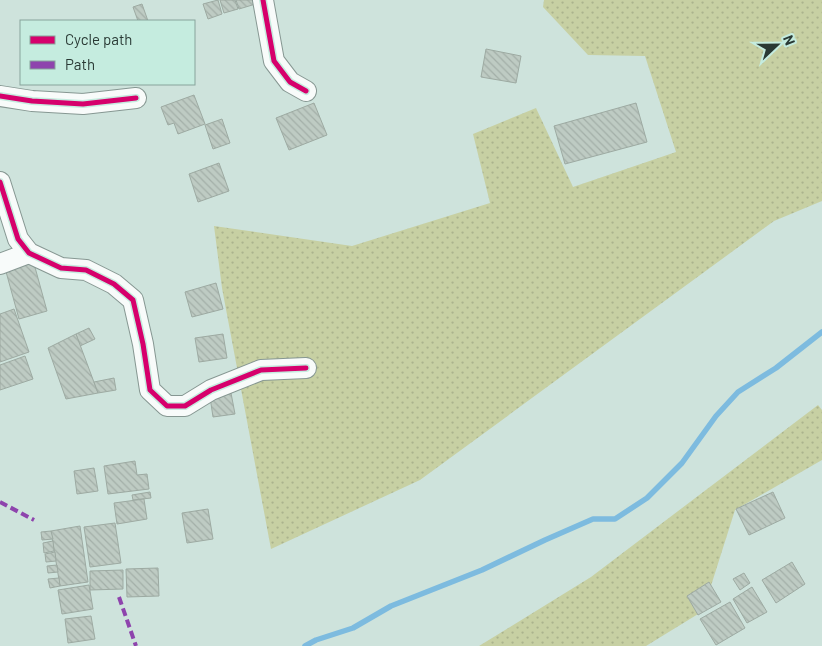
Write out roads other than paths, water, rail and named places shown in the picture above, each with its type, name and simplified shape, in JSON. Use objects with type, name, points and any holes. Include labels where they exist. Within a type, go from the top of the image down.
[{"type":"street","points":[[263,0],[274,61],[290,82],[306,91]]},
{"type":"street","points":[[0,96],[32,101],[83,104],[136,98]]},
{"type":"street","points":[[0,182],[18,238],[29,253],[61,268],[86,270],[114,284],[133,300],[143,344],[150,390],[167,406],[185,406],[211,390],[261,370],[306,368]]},
{"type":"street","points":[[0,264],[29,253]]},
{"type":"waterway","points":[[305,646],[316,640],[353,628],[391,606],[482,570],[593,519],[615,519],[647,498],[682,463],[716,416],[738,392],[776,368],[822,332]]}]
